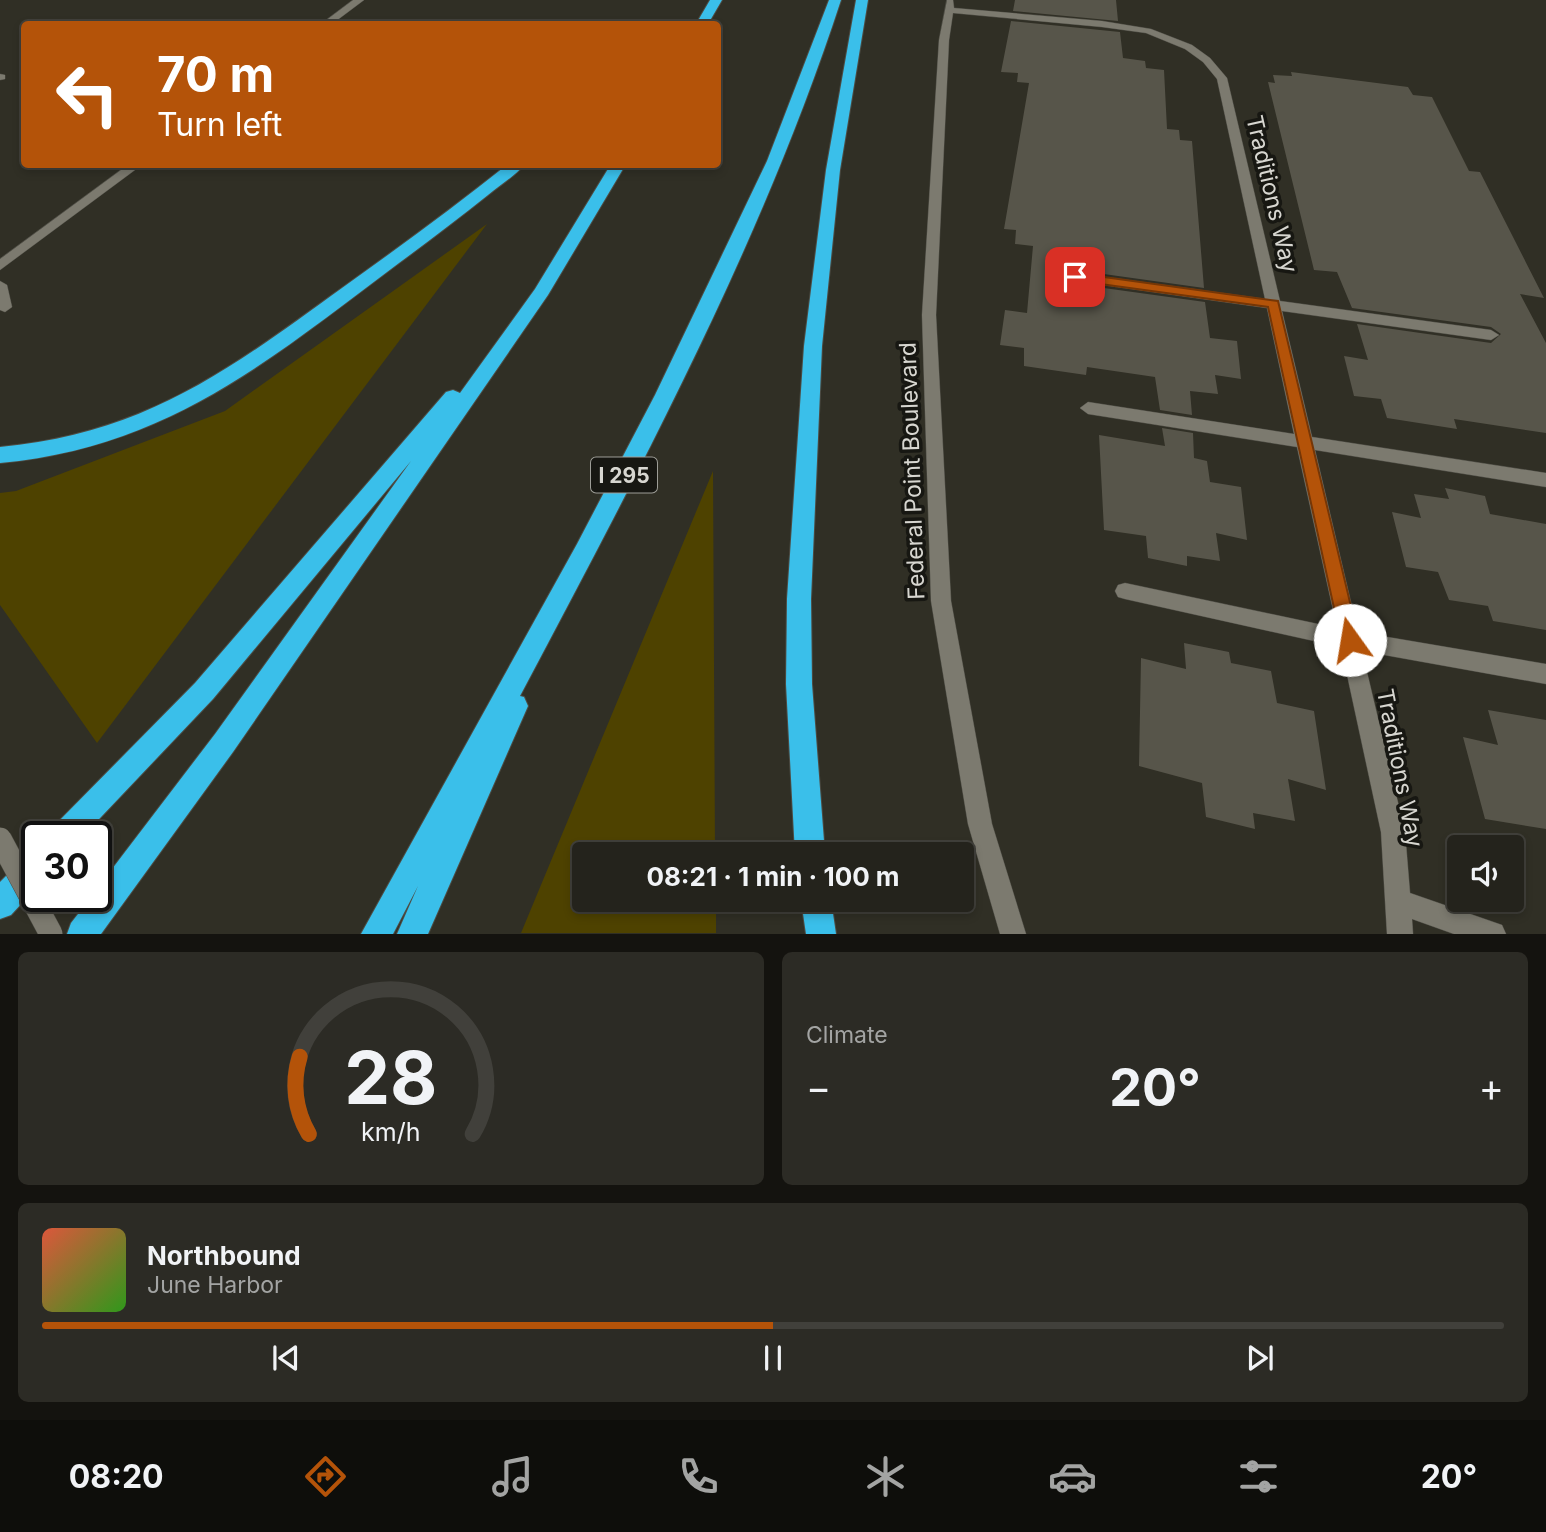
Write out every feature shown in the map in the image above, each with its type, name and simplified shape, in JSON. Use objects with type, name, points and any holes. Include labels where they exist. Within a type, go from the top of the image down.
[{"type":"highway","points":[[704,21],[716,0]]},
{"type":"highway","name":"I 295","points":[[376,933],[668,391],[763,190],[816,60],[835,0]]},
{"type":"highway","points":[[809,842],[799,672],[799,599],[813,346],[833,170],[862,0]]},
{"type":"highway","points":[[0,455],[82,440],[127,427],[194,397],[237,373],[468,205],[513,168]]},
{"type":"highway","points":[[82,933],[224,743],[542,291],[617,168]]},
{"type":"highway","points":[[78,821],[204,691],[542,291]]},
{"type":"highway","points":[[412,933],[582,555]]},
{"type":"highway","points":[[0,904],[21,882]]},
{"type":"highway","points":[[818,912],[821,933]]},
{"type":"street","points":[[330,21],[359,0]]},
{"type":"street","name":"Traditions Way","points":[[950,5],[1144,29],[1192,48],[1211,62],[1222,78],[1393,832],[1400,933]]},
{"type":"street","name":"Federal Point Boulevard","points":[[950,5],[944,40],[929,314],[941,601],[980,824],[1013,933]]},
{"type":"street","points":[[0,266],[132,168]]},
{"type":"street","points":[[1075,277],[1491,335]]},
{"type":"street","points":[[0,285],[5,307]]},
{"type":"street","points":[[1088,408],[1546,480]]},
{"type":"street","points":[[1125,591],[1350,640],[1546,674]]},
{"type":"street","points":[[0,839],[51,933]]},
{"type":"street","points":[[1398,902],[1493,933]]},
{"type":"shaded area","points":[[487,224],[97,743],[0,605],[0,493],[16,491],[225,411]]},
{"type":"shaded area","points":[[713,471],[715,842],[572,842],[572,912],[716,912],[716,933],[521,933]]},
{"type":"building","points":[[1015,0],[1116,0],[1118,21],[1013,11]]},
{"type":"building","points":[[1011,21],[1120,32],[1123,58],[1145,61],[1146,68],[1164,70],[1167,129],[1179,130],[1180,140],[1192,141],[1204,288],[1075,270],[1066,278],[1075,284],[1205,302],[1210,338],[1237,341],[1241,379],[1215,375],[1218,394],[1190,391],[1192,415],[1160,410],[1155,377],[1087,367],[1086,375],[1024,366],[1024,348],[1000,345],[1005,310],[1027,313],[1033,246],[1015,244],[1016,230],[1004,229],[1029,83],[1017,82],[1018,73],[1001,72]]},
{"type":"building","points":[[1291,72],[1408,87],[1413,95],[1432,97],[1469,171],[1480,172],[1544,298],[1520,294],[1546,343],[1546,433],[1454,419],[1457,429],[1387,418],[1381,399],[1354,396],[1344,356],[1368,360],[1357,324],[1491,343],[1501,334],[1491,327],[1352,308],[1337,272],[1314,270],[1268,82],[1275,83],[1273,75],[1292,76]]},
{"type":"building","points":[[1162,428],[1193,433],[1194,458],[1207,461],[1210,482],[1241,487],[1247,540],[1216,533],[1220,561],[1187,556],[1187,566],[1148,558],[1146,536],[1104,530],[1099,435],[1165,446]]},
{"type":"building","points":[[1445,488],[1485,496],[1490,514],[1546,524],[1546,630],[1493,621],[1488,606],[1449,600],[1438,572],[1406,567],[1392,512],[1421,518],[1414,494],[1449,499]]},
{"type":"building","points":[[1184,643],[1229,652],[1231,663],[1271,671],[1277,703],[1314,711],[1326,790],[1288,779],[1295,821],[1253,813],[1255,829],[1206,817],[1202,783],[1139,766],[1141,658],[1186,669]]},
{"type":"building","points":[[1488,710],[1546,720],[1546,829],[1485,819],[1463,737],[1498,745]]},
{"type":"route","points":[[1075,277],[1273,304],[1350,640]]}]
